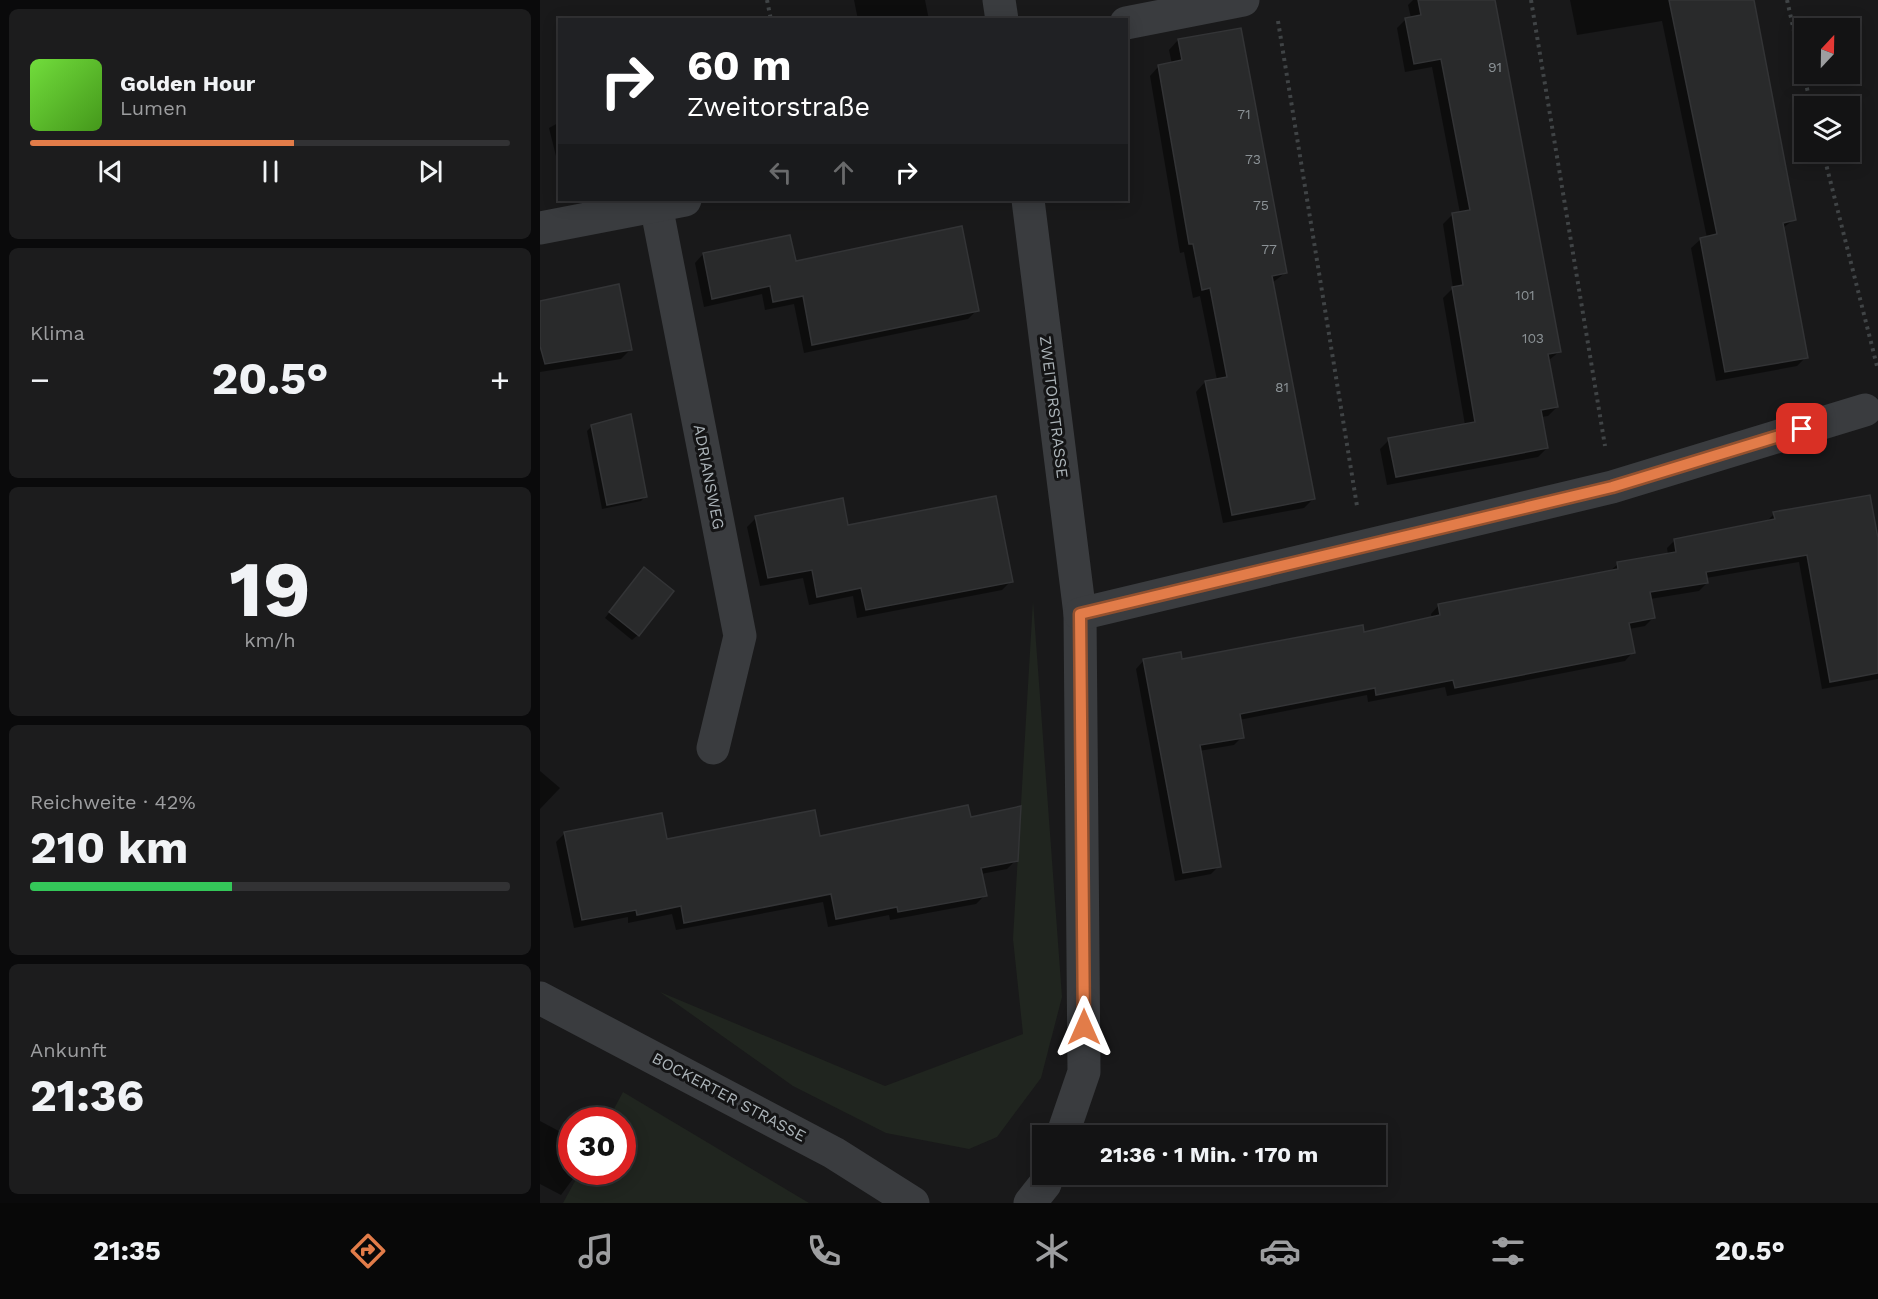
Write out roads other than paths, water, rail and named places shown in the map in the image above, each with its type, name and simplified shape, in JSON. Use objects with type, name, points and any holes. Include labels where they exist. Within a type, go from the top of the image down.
[{"type":"street","points":[[999,0],[1002,18]]},
{"type":"street","points":[[1128,23],[1243,0]]},
{"type":"street","name":"ZWEITORSTRASSE","points":[[1028,201],[1080,614],[1084,1072],[1066,1125]]},
{"type":"street","name":"ADRIANSWEG","points":[[540,228],[671,202],[740,636],[713,748]]},
{"type":"street","points":[[1080,614],[1612,487],[1865,410]]},
{"type":"street","name":"BOCKERTER STRASSE","points":[[540,998],[834,1153],[913,1203]]},
{"type":"street","points":[[1030,1203],[1044,1185]]}]
